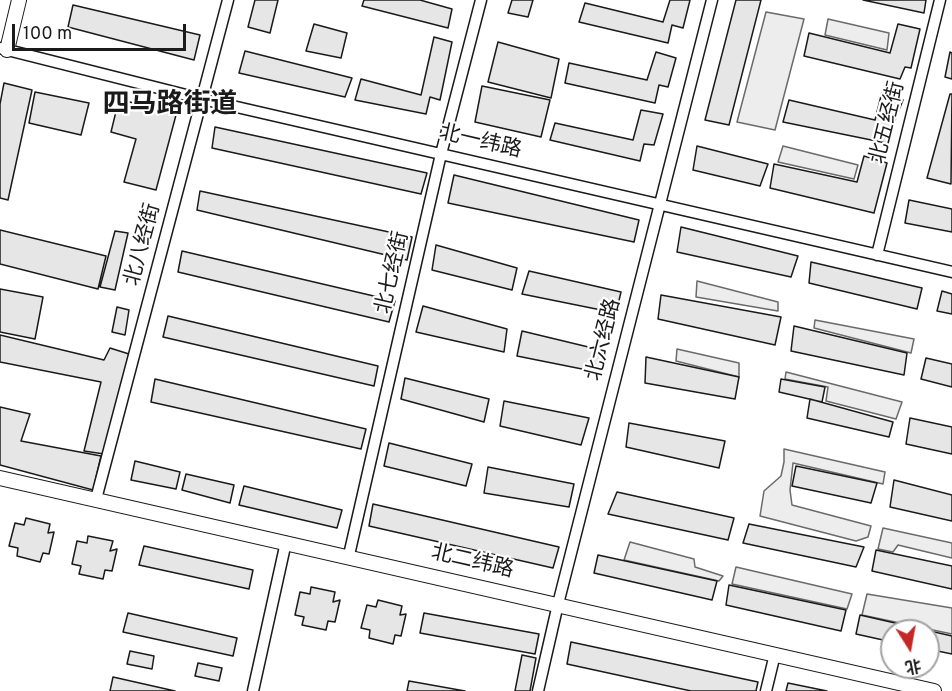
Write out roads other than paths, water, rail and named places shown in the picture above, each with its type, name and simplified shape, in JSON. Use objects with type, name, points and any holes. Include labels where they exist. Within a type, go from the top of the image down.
[{"type":"street","points":[[4,49],[19,0]]},
{"type":"street","name":"北八经街","points":[[96,499],[228,0]]},
{"type":"street","name":"北七经街","points":[[349,555],[441,154],[481,0]]},
{"type":"street","name":"北六经路","points":[[538,691],[558,604],[712,0]]},
{"type":"street","name":"北五经街","points":[[877,255],[940,0]]},
{"type":"street","name":"北一纬路","points":[[4,49],[202,99],[952,272]]},
{"type":"street","name":"北二纬路","points":[[0,478],[349,555],[934,691]]},
{"type":"street","points":[[253,691],[286,542]]},
{"type":"street","points":[[766,691],[775,654]]},
{"type":"district","name":"四马路街道","points":[[170,107]]}]
